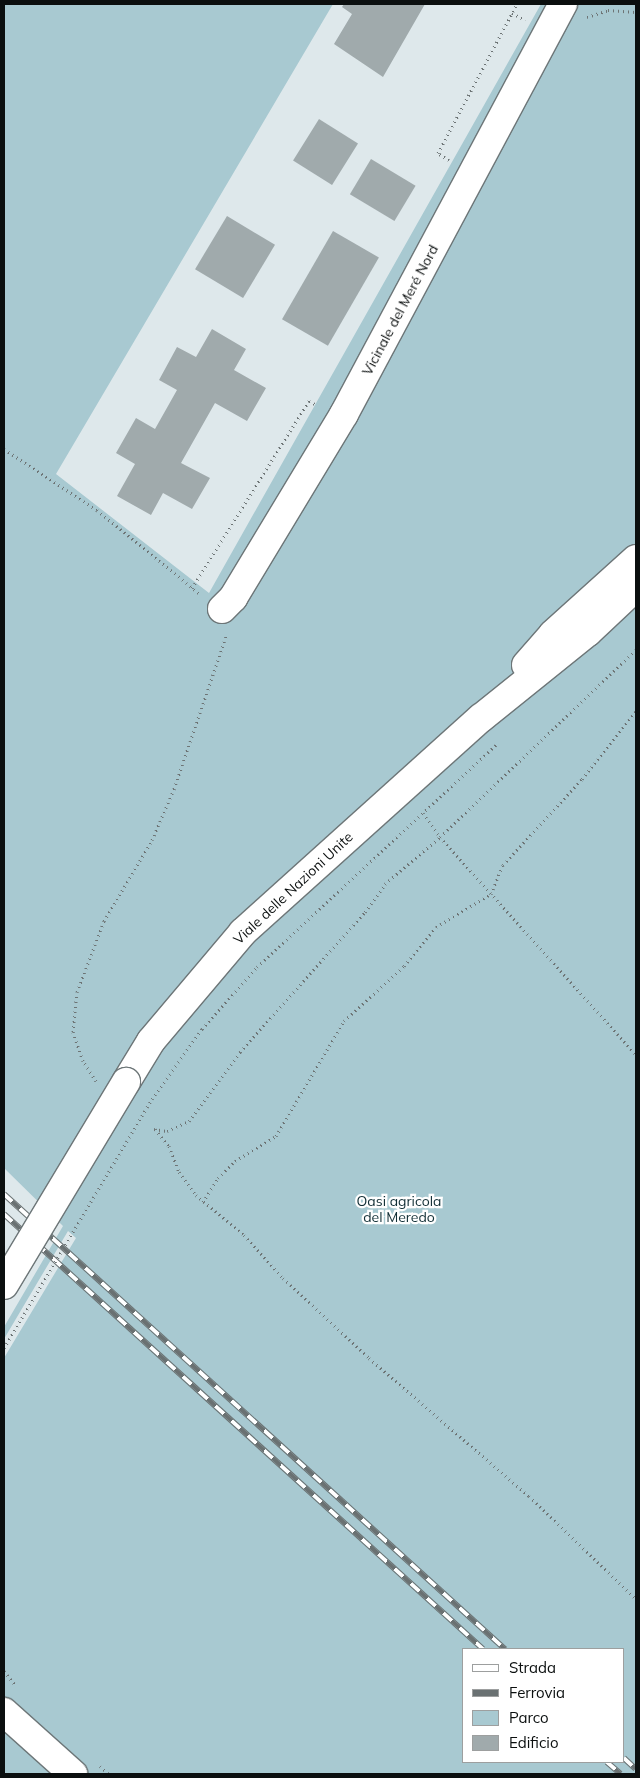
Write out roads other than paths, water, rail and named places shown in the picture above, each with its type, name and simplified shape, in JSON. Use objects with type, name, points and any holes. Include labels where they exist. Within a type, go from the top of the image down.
[{"type":"street","name":"Vicinale del Meré Nord","points":[[222,609],[233,598],[344,414],[563,4]]},
{"type":"street","name":"Viale delle Nazioni Unite","points":[[482,718],[553,634],[636,559]]},
{"type":"street","name":"Viale delle Nazioni Unite","points":[[4,1285],[113,1085],[243,932],[482,718],[588,632],[636,587]]},
{"type":"street","points":[[4,1712],[73,1774]]},
{"type":"railway","points":[[4,1194],[504,1648]]},
{"type":"railway","points":[[4,1214],[482,1648]]},
{"type":"railway","points":[[625,1759],[636,1769]]},
{"type":"railway","points":[[608,1763],[621,1774]]},
{"type":"park label","name":"Oasi agricola del Meredo","points":[[399,1210]]}]
